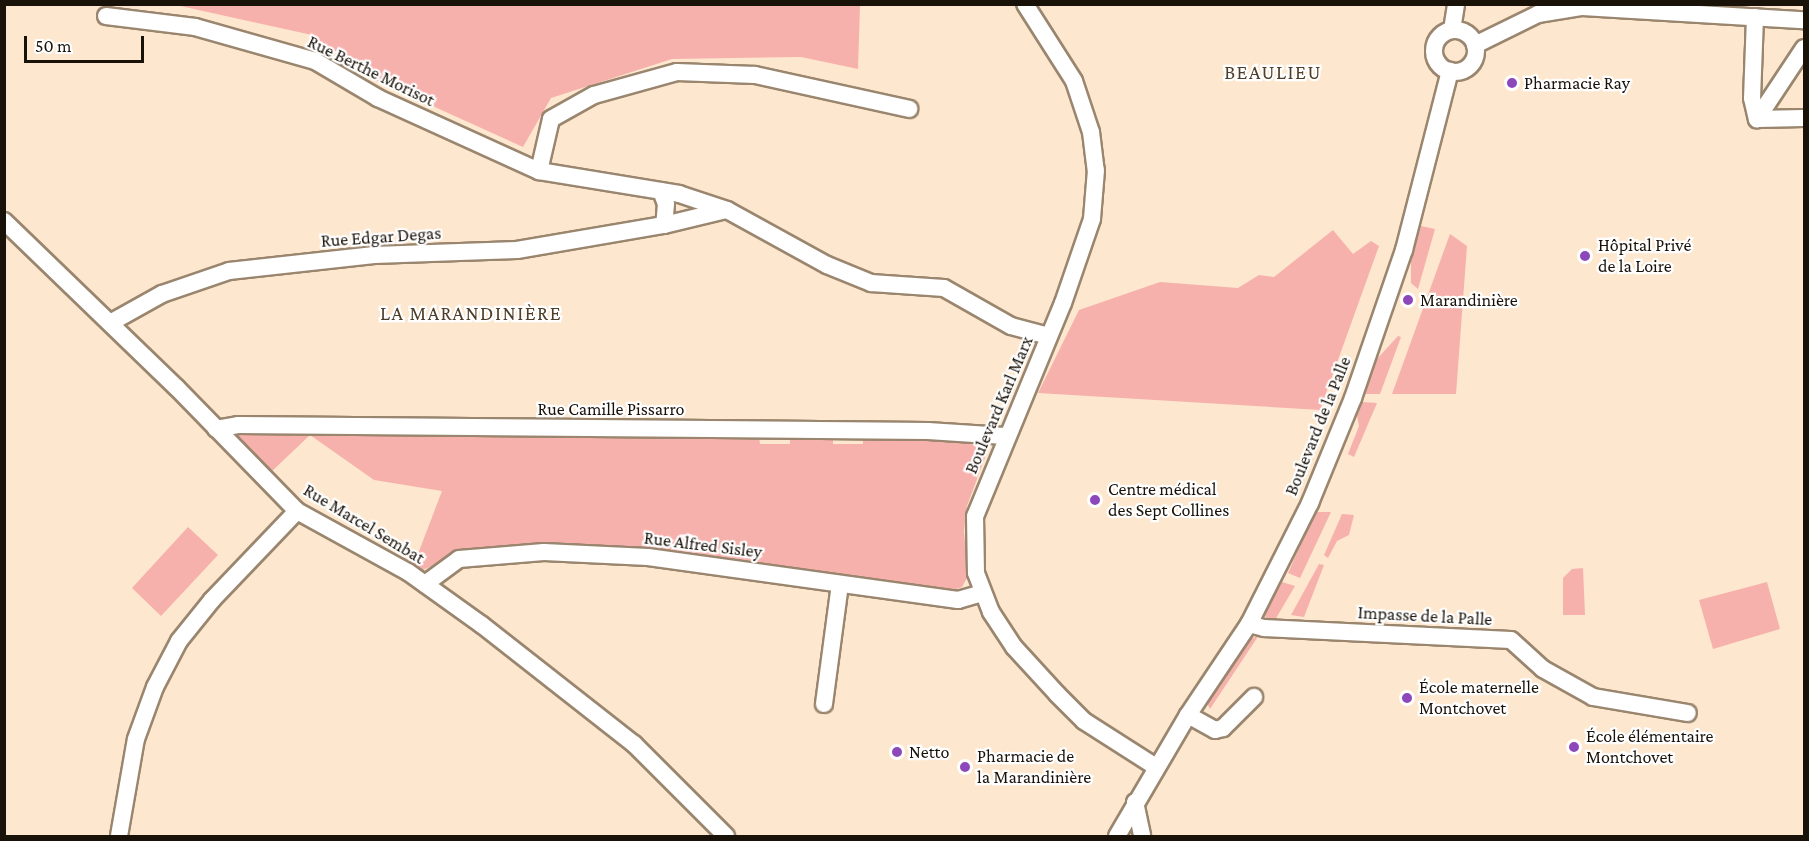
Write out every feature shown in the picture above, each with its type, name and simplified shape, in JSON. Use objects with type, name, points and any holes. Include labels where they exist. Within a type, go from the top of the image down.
[{"type":"street","name":"Boulevard Karl Marx","points":[[1026,4],[1074,81],[1091,132],[1096,170],[1092,219],[1049,336],[1005,436],[975,516],[974,548],[982,593],[1014,647],[1084,721],[1156,767]]},
{"type":"street","points":[[1452,30],[1455,6]]},
{"type":"street","points":[[1475,45],[1538,14],[1582,7],[1804,20]]},
{"type":"street","name":"Rue Berthe Morisot","points":[[106,16],[195,27],[315,61],[378,98],[539,171],[661,191],[727,210]]},
{"type":"street","points":[[1755,17],[1752,98],[1757,119]]},
{"type":"street","points":[[1452,30],[1470,36],[1475,45],[1472,63],[1460,71],[1450,71],[1437,62],[1434,53],[1438,39],[1452,30]]},
{"type":"street","points":[[1757,119],[1804,48]]},
{"type":"street","name":"Boulevard de la Palle","points":[[1117,837],[1135,802],[1188,715],[1249,624],[1310,503],[1353,398],[1404,250],[1450,71]]},
{"type":"street","points":[[539,171],[551,119],[594,95],[677,72],[755,75],[909,109]]},
{"type":"street","points":[[1757,119],[1804,118]]},
{"type":"street","points":[[661,191],[666,204],[664,225]]},
{"type":"street","points":[[727,210],[827,266],[860,279],[944,288],[1011,326],[1049,336]]},
{"type":"street","name":"Rue Edgar Degas","points":[[110,323],[162,294],[229,271],[374,255],[517,250],[664,225],[727,210]]},
{"type":"street","name":"Rue Marcel Sembat","points":[[4,221],[110,323],[297,510],[425,584],[634,744],[726,837]]},
{"type":"street","name":"Rue Camille Pissarro","points":[[216,429],[238,425],[928,431],[1005,436]]},
{"type":"street","points":[[119,837],[136,739],[154,687],[179,641],[219,592],[297,510]]},
{"type":"street","name":"Rue Alfred Sisley","points":[[425,584],[459,559],[544,552],[648,556],[958,600],[982,593]]},
{"type":"street","points":[[824,704],[840,584]]},
{"type":"street","name":"Impasse de la Palle","points":[[1249,624],[1264,628],[1511,640],[1543,669],[1593,697],[1688,713]]},
{"type":"street","points":[[1188,715],[1215,730],[1223,728],[1254,697]]},
{"type":"street","points":[[1135,802],[1142,837]]},
{"type":"shaded area","points":[[176,5],[860,5],[858,69],[801,57],[672,59],[551,98],[523,147],[375,80],[312,35]]},
{"type":"shaded area","points":[[1421,226],[1435,229],[1418,289],[1411,283],[1411,259]]},
{"type":"shaded area","points":[[1333,230],[1353,254],[1371,241],[1379,246],[1320,410],[1038,393],[1079,310],[1160,282],[1238,288],[1259,275],[1274,277]]},
{"type":"shaded area","points":[[1450,234],[1467,246],[1456,394],[1392,394]]},
{"type":"shaded area","points":[[1398,336],[1401,337],[1380,394],[1365,394],[1377,359]]},
{"type":"shaded area","points":[[1361,402],[1377,403],[1354,457],[1348,454],[1359,426],[1357,415]]},
{"type":"shaded area","points":[[401,431],[402,436],[421,436],[424,432],[759,436],[760,444],[790,444],[790,436],[833,437],[833,444],[863,444],[863,437],[925,438],[983,442],[987,452],[967,506],[964,531],[968,576],[962,587],[947,592],[649,551],[461,552],[423,570],[413,567],[442,491],[374,480],[310,435],[270,473],[238,436],[240,432]]},
{"type":"shaded area","points":[[1315,512],[1331,512],[1300,578],[1288,573]]},
{"type":"shaded area","points":[[1342,514],[1354,515],[1349,535],[1337,541],[1328,558],[1324,555]]},
{"type":"shaded area","points":[[188,527],[218,555],[161,616],[132,588]]},
{"type":"shaded area","points":[[1319,564],[1324,565],[1304,617],[1291,615]]},
{"type":"shaded area","points":[[1583,568],[1585,615],[1563,615],[1563,578],[1572,569]]},
{"type":"shaded area","points":[[1282,582],[1295,586],[1275,620],[1267,620],[1264,613]]},
{"type":"shaded area","points":[[1767,582],[1780,629],[1713,649],[1699,600]]},
{"type":"shaded area","points":[[1259,635],[1210,709],[1207,703],[1247,641]]},
{"type":"place","name":"Pharmacie Ray","points":[[1512,83]]},
{"type":"place","name":"Hôpital Privé de la Loire","points":[[1585,256]]},
{"type":"place","name":"Marandinière","points":[[1408,300]]},
{"type":"place","name":"Centre médical des Sept Collines","points":[[1095,500]]},
{"type":"place","name":"École maternelle Montchovet","points":[[1407,698]]},
{"type":"place","name":"École élémentaire Montchovet","points":[[1574,747]]},
{"type":"place","name":"Netto","points":[[897,752]]},
{"type":"place","name":"Pharmacie de la Marandinière","points":[[965,767]]},
{"type":"district","name":"BEAULIEU","points":[[1273,72]]},
{"type":"district","name":"LA MARANDINIÈRE","points":[[471,313]]}]
